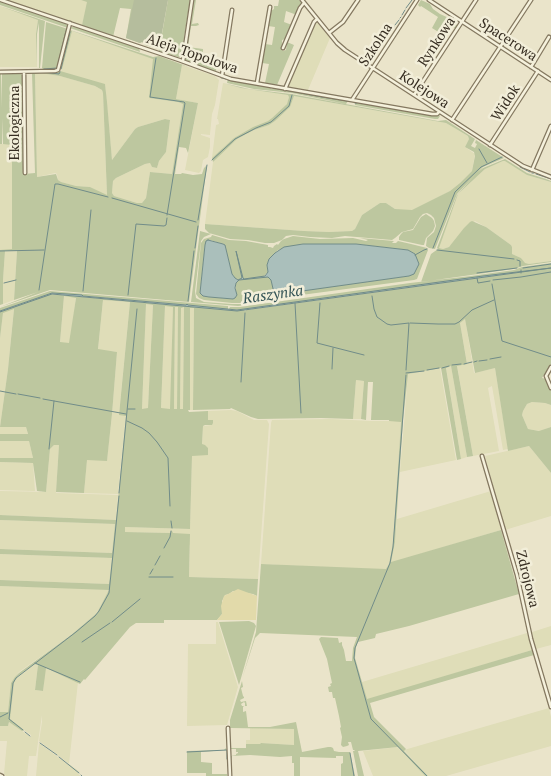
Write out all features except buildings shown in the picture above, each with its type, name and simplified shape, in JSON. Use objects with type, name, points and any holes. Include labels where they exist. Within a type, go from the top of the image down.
[{"type":"street","name":"Aleja Topolowa","points":[[1,0],[235,80],[434,115],[439,112]]},
{"type":"street","points":[[183,61],[192,0]]},
{"type":"street","points":[[329,34],[343,22],[358,0]]},
{"type":"street","name":"Szkolna","points":[[352,100],[417,0]]},
{"type":"street","name":"Spacerowa","points":[[429,0],[551,80]]},
{"type":"street","name":"Rynkowa","points":[[414,95],[476,0]]},
{"type":"street","points":[[452,120],[531,0]]},
{"type":"street","points":[[283,48],[303,1]]},
{"type":"street","name":"Kolejowa","points":[[303,1],[341,47],[522,166],[551,177]]},
{"type":"street","points":[[257,83],[270,7]]},
{"type":"street","points":[[222,76],[232,10]]},
{"type":"street","points":[[285,89],[317,19]]},
{"type":"street","points":[[0,72],[59,70],[70,23]]},
{"type":"street","points":[[531,67],[549,37]]},
{"type":"street","name":"Widok","points":[[490,145],[538,71]]},
{"type":"street","name":"Ekologiczna","points":[[24,72],[25,173]]},
{"type":"street","points":[[532,170],[551,126]]},
{"type":"street","points":[[551,367],[546,376],[551,388]]},
{"type":"street","name":"Zdrojowa","points":[[482,456],[515,568],[531,639],[551,707]]},
{"type":"street","points":[[228,728],[230,776]]},
{"type":"shaded area","points":[[7,0],[81,0],[88,1],[82,25]]},
{"type":"shaded area","points":[[0,6],[38,20],[36,34],[37,67],[0,67]]},
{"type":"shaded area","points":[[316,21],[330,38],[308,90],[288,87]]},
{"type":"shaded area","points":[[71,31],[152,58],[154,60],[149,98],[183,104],[172,174],[150,172],[146,198],[142,203],[114,196],[112,193],[113,181],[145,164],[150,163],[152,167],[157,168],[159,161],[166,152],[170,120],[165,119],[135,129],[112,160],[105,85],[61,72]]},
{"type":"shaded area","points":[[182,65],[215,76],[219,80],[210,135],[201,134],[210,138],[210,147],[208,157],[203,160],[199,173],[185,170],[198,103],[176,99]]},
{"type":"shaded area","points":[[35,74],[60,76],[95,86],[102,90],[107,196],[90,187],[61,182],[55,173],[37,177]]},
{"type":"shaded area","points":[[223,83],[241,88],[289,95],[289,97],[287,104],[272,118],[234,138],[212,158],[216,125],[219,124],[217,119]]},
{"type":"shaded area","points":[[294,96],[446,123],[468,136],[469,139],[465,147],[475,154],[472,171],[450,191],[415,210],[399,210],[386,203],[380,203],[362,215],[352,231],[304,231],[205,224],[213,162],[237,139],[275,121],[290,107]]},
{"type":"shaded area","points":[[0,144],[12,144],[12,250],[0,250]]},
{"type":"shaded area","points":[[507,161],[527,175],[551,182],[551,261],[524,263],[521,258],[512,254],[511,245],[475,221],[449,247],[438,248],[458,194],[485,169]]},
{"type":"shaded area","points":[[208,240],[225,245],[232,274],[238,280],[242,278],[236,251],[244,279],[265,276],[268,272],[267,265],[269,259],[275,253],[284,247],[303,244],[356,244],[408,250],[415,254],[419,264],[414,274],[409,276],[281,294],[274,293],[271,280],[268,277],[239,280],[236,283],[237,295],[235,298],[209,297],[203,296],[200,293],[205,245]]},
{"type":"shaded area","points":[[5,251],[17,251],[14,300],[3,304],[3,280]]},
{"type":"shaded area","points":[[551,268],[237,311],[52,294],[0,312],[52,293],[237,310]]},
{"type":"shaded area","points":[[64,296],[76,297],[70,343],[60,343]]},
{"type":"shaded area","points":[[103,300],[130,302],[119,414],[126,415],[118,494],[84,493],[87,459],[107,460],[112,414],[117,352],[98,350]]},
{"type":"shaded area","points":[[146,304],[153,305],[148,409],[142,409]]},
{"type":"shaded area","points":[[165,306],[173,306],[171,409],[161,409]]},
{"type":"shaded area","points":[[175,307],[178,307],[177,409],[174,409]]},
{"type":"shaded area","points":[[181,307],[184,307],[183,409],[180,409]]},
{"type":"shaded area","points":[[14,308],[8,369],[0,427],[0,338],[3,312]]},
{"type":"shaded area","points":[[190,308],[194,308],[193,410],[190,410]]},
{"type":"shaded area","points":[[465,318],[474,373],[495,368],[508,449],[503,450],[492,386],[488,388],[499,451],[473,456],[457,365],[467,363],[460,323]]},
{"type":"shaded area","points":[[451,366],[467,457],[461,459],[446,367]]},
{"type":"shaded area","points":[[440,368],[456,460],[400,472],[408,374]]},
{"type":"shaded area","points":[[356,380],[364,381],[361,419],[353,419]]},
{"type":"shaded area","points":[[532,402],[551,405],[551,427],[540,431],[528,429],[522,415],[527,404]]},
{"type":"shaded area","points":[[231,410],[254,420],[267,420],[269,424],[258,579],[189,577],[190,545],[171,531],[171,533],[125,532],[125,527],[190,529],[192,456],[202,445],[203,426],[212,425],[213,420],[208,420],[208,411]]},
{"type":"shaded area","points":[[272,420],[401,421],[393,543],[389,564],[386,570],[261,564]]},
{"type":"shaded area","points":[[0,427],[26,427],[28,435],[0,434]]},
{"type":"shaded area","points":[[0,441],[29,441],[33,458],[0,458]]},
{"type":"shaded area","points":[[54,445],[59,445],[56,493],[118,495],[116,520],[0,515],[0,491],[46,492],[50,449]]},
{"type":"shaded area","points":[[529,446],[551,473],[551,516],[505,530],[485,456]]},
{"type":"shaded area","points":[[0,462],[33,463],[35,491],[0,490]]},
{"type":"shaded area","points":[[491,491],[501,530],[390,563],[395,542],[397,519]]},
{"type":"shaded area","points":[[0,520],[115,524],[112,553],[0,549]]},
{"type":"shaded area","points":[[0,554],[112,558],[109,584],[0,580]]},
{"type":"shaded area","points":[[0,586],[109,589],[97,613],[71,635],[19,672],[11,683],[8,713],[0,712]]},
{"type":"shaded area","points":[[216,622],[218,622],[238,687],[227,725],[187,726],[188,644],[216,644]]},
{"type":"shaded area","points":[[551,626],[551,645],[536,649],[532,632]]},
{"type":"shaded area","points":[[527,633],[532,650],[367,700],[362,682]]},
{"type":"shaded area","points":[[34,664],[38,665],[35,690],[43,691],[45,668],[78,682],[69,764],[39,741],[42,715],[36,756],[29,756],[27,776],[6,776],[4,774],[7,741],[0,741],[0,726],[8,726],[9,722],[31,737],[31,735],[11,721],[10,718],[14,683],[18,676]]},
{"type":"shaded area","points":[[549,708],[551,717],[551,746],[446,776],[428,776],[404,750]]},
{"type":"shaded area","points":[[250,728],[294,729],[294,745],[246,744],[246,740],[250,740]]},
{"type":"shaded area","points":[[39,743],[69,765],[80,772],[78,774],[81,776],[36,776]]},
{"type":"shaded area","points":[[399,747],[425,776],[373,776],[363,751]]},
{"type":"green space","points":[[4,0],[82,25],[87,2],[81,0],[150,0],[133,38],[142,42],[140,43],[126,38],[131,9],[120,8],[113,37]]},
{"type":"green space","points":[[134,0],[168,0],[159,49],[126,38]]},
{"type":"green space","points":[[168,0],[190,0],[181,57],[159,51]]},
{"type":"green space","points":[[193,0],[196,0],[192,24],[198,23],[199,25],[191,26],[188,47],[203,49],[203,60],[210,57],[209,62],[213,60],[217,62],[216,72],[185,60]]},
{"type":"green space","points":[[279,0],[299,0],[302,3],[297,15],[286,11],[284,22],[292,25],[286,39],[282,40],[282,49],[283,51],[286,50],[287,42],[294,45],[277,85],[265,83],[269,64],[262,63],[265,44],[272,45],[275,27],[268,26],[271,11],[274,9],[274,6],[278,6]]},
{"type":"green space","points":[[421,0],[430,4],[440,14],[451,19],[458,26],[456,29],[447,23],[440,33],[432,28],[438,17],[418,5]]},
{"type":"green space","points":[[0,1],[66,23],[68,28],[0,5]]},
{"type":"green space","points":[[0,6],[45,21],[40,68],[39,23],[37,65],[36,34],[38,20]]},
{"type":"green space","points":[[46,22],[68,29],[58,69],[56,70],[42,68]]},
{"type":"green space","points":[[75,26],[132,45],[139,48],[140,52],[70,28]]},
{"type":"green space","points":[[70,30],[153,57],[159,56],[189,67],[182,65],[176,99],[198,103],[188,153],[186,148],[179,147],[175,174],[202,174],[207,165],[189,302],[50,290],[0,307],[38,292],[14,300],[17,251],[5,251],[3,304],[0,305],[0,250],[12,249],[12,145],[3,144],[2,118],[2,144],[0,144],[0,74],[2,108],[2,73],[20,73],[23,76],[24,174],[35,173],[32,73],[44,72],[56,73],[60,71],[105,84],[112,160],[135,129],[165,119],[170,120],[166,152],[159,161],[157,168],[152,167],[150,163],[145,164],[113,181],[112,193],[114,196],[142,203],[146,198],[150,172],[172,174],[183,104],[149,98],[153,59],[72,31],[61,69]],"holes":[[[35,74],[60,76],[95,86],[102,90],[107,195],[90,187],[61,182],[56,174],[37,177]]]},
{"type":"green space","points":[[228,79],[272,87],[271,89],[273,87],[348,101],[346,104],[292,93],[254,89],[227,83]]},
{"type":"green space","points":[[223,83],[438,121],[446,120],[475,139],[471,146],[475,148],[476,140],[504,158],[483,167],[478,172],[505,159],[527,173],[551,182],[527,175],[505,161],[485,169],[458,194],[439,248],[449,247],[472,221],[486,227],[511,245],[512,254],[521,258],[525,263],[551,262],[421,282],[431,254],[438,249],[457,195],[476,174],[457,194],[435,249],[426,246],[427,238],[434,232],[436,226],[434,218],[427,213],[420,217],[413,229],[402,232],[392,240],[345,236],[332,238],[293,235],[286,236],[274,243],[265,243],[230,239],[209,233],[205,229],[205,224],[304,231],[352,231],[362,215],[380,203],[386,203],[395,209],[412,210],[450,191],[472,171],[475,156],[474,152],[465,147],[469,139],[468,136],[446,123],[294,96],[290,107],[275,121],[237,139],[213,162],[212,158],[234,138],[272,118],[287,104],[289,97],[288,95],[241,88]]},
{"type":"green space","points":[[355,102],[440,116],[438,119],[435,119],[355,105]]},
{"type":"green space","points":[[426,214],[432,218],[435,226],[426,238],[424,245],[399,240],[403,232],[413,230],[421,217]]},
{"type":"green space","points":[[200,231],[211,234],[204,237],[201,241],[195,291],[196,298],[204,302],[232,304],[270,300],[269,302],[238,306],[191,302]]},
{"type":"green space","points":[[212,235],[229,240],[246,241],[268,245],[268,247],[273,248],[284,239],[293,236],[320,239],[353,238],[368,240],[360,238],[394,241],[392,243],[398,241],[427,248],[428,250],[417,279],[414,280],[232,303],[204,300],[196,294],[201,243],[204,239]],"holes":[[[210,240],[225,246],[232,274],[235,278],[238,280],[248,278],[239,280],[236,283],[235,298],[233,299],[203,296],[200,293],[205,245]],[[303,244],[356,244],[408,250],[415,254],[409,276],[275,294],[271,280],[264,276],[268,272],[267,265],[269,259],[278,250]]]},
{"type":"green space","points":[[551,263],[551,268],[239,310],[229,309],[230,307],[471,276]]},
{"type":"green space","points":[[551,268],[551,364],[542,378],[546,379],[549,384],[551,405],[532,402],[527,404],[522,415],[528,429],[539,431],[551,427],[551,473],[529,446],[508,451],[495,368],[475,373],[465,319],[460,323],[467,364],[457,366],[473,456],[467,457],[451,366],[446,368],[461,459],[457,460],[441,368],[408,374],[395,542],[391,562],[501,530],[519,594],[376,634],[375,638],[358,642],[355,658],[367,699],[532,650],[534,655],[370,703],[374,717],[406,749],[404,751],[428,776],[425,776],[398,747],[358,751],[364,776],[358,776],[353,751],[355,751],[351,742],[348,742],[349,745],[347,746],[343,747],[341,745],[342,737],[339,716],[335,698],[333,698],[332,692],[329,692],[328,687],[332,683],[327,659],[319,639],[321,637],[338,638],[339,643],[342,642],[346,661],[352,661],[353,648],[357,637],[260,633],[255,638],[242,679],[256,632],[261,564],[386,569],[389,564],[393,543],[401,422],[371,420],[373,382],[368,382],[366,420],[361,419],[364,381],[356,380],[353,419],[258,419],[231,408],[193,410],[194,308],[190,308],[190,410],[188,410],[189,412],[208,411],[208,420],[213,420],[213,423],[212,425],[203,426],[202,444],[208,448],[208,455],[192,456],[190,529],[125,527],[125,532],[171,533],[172,531],[173,533],[190,534],[189,577],[258,579],[257,596],[233,591],[225,595],[222,601],[222,614],[217,620],[164,620],[164,623],[136,623],[130,627],[80,684],[46,668],[43,691],[35,690],[38,665],[34,664],[18,676],[14,683],[10,719],[24,730],[22,731],[9,722],[8,726],[0,726],[0,712],[8,712],[11,683],[15,677],[97,613],[109,590],[0,586],[0,580],[109,584],[112,558],[0,554],[0,549],[112,553],[115,524],[0,520],[0,515],[116,520],[126,416],[119,415],[130,302],[103,300],[98,349],[117,352],[112,414],[107,461],[87,460],[84,493],[56,492],[59,445],[54,445],[50,449],[46,492],[37,491],[33,463],[0,462],[0,458],[33,458],[29,441],[0,441],[0,434],[28,434],[26,427],[0,427],[14,309],[3,313],[0,338],[0,312],[50,294],[226,310],[246,310]],"holes":[[[64,296],[76,298],[69,343],[60,342]],[[146,304],[153,305],[148,408],[142,409]],[[165,306],[173,307],[170,409],[161,408]],[[175,307],[178,307],[177,409],[174,409]],[[184,307],[183,409],[180,409],[181,308]]]},
{"type":"green space","points":[[50,291],[228,306],[228,309],[52,293],[0,311],[0,308]]},
{"type":"green space","points":[[249,621],[256,626],[239,685],[219,622]]},
{"type":"green space","points":[[242,681],[243,687],[241,688],[244,698],[240,700],[241,702],[246,701],[247,706],[245,706],[244,702],[241,704],[244,706],[243,712],[246,711],[248,727],[270,727],[296,722],[302,752],[331,747],[334,751],[350,752],[355,776],[341,776],[343,756],[336,756],[336,758],[300,757],[300,776],[294,776],[292,756],[232,756],[231,760],[231,756],[236,755],[238,752],[236,752],[236,749],[230,749],[230,745],[231,748],[246,748],[246,744],[261,743],[294,745],[294,729],[230,728],[230,720]]},
{"type":"green space","points":[[226,748],[227,759],[226,750],[201,752],[201,762],[212,763],[212,774],[227,774],[227,776],[206,776],[206,773],[187,773],[187,751],[224,750]]},
{"type":"sand","points":[[238,589],[257,596],[256,620],[217,620],[222,614],[221,606],[224,596]]},
{"type":"waterway","points":[[406,8],[412,0]]},
{"type":"waterway","points":[[402,15],[405,10]]},
{"type":"waterway","points":[[395,25],[399,20]]},
{"type":"waterway","points":[[389,34],[394,27]]},
{"type":"waterway","points":[[59,60],[66,31]]},
{"type":"waterway","points":[[61,69],[70,32]]},
{"type":"waterway","points":[[385,41],[388,36]]},
{"type":"waterway","points":[[370,63],[376,55]]},
{"type":"waterway","points":[[156,58],[150,97],[185,103],[167,215]]},
{"type":"waterway","points":[[44,69],[57,68]]},
{"type":"waterway","points":[[43,72],[59,74],[60,72]]},
{"type":"waterway","points":[[222,78],[226,79]]},
{"type":"waterway","points":[[228,80],[257,85]]},
{"type":"waterway","points":[[258,85],[322,97]]},
{"type":"waterway","points":[[212,160],[235,139],[271,122],[289,106],[292,95]]},
{"type":"waterway","points":[[322,97],[347,101]]},
{"type":"waterway","points":[[479,149],[487,163]]},
{"type":"waterway","points":[[433,248],[455,192],[481,167],[502,157]]},
{"type":"waterway","points":[[198,220],[207,165]]},
{"type":"waterway","points":[[520,167],[530,172]]},
{"type":"waterway","points":[[536,174],[551,179]]},
{"type":"waterway","points":[[39,290],[55,184],[108,197]]},
{"type":"waterway","points":[[112,198],[196,222]]},
{"type":"waterway","points":[[83,291],[91,210]]},
{"type":"waterway","points":[[128,295],[136,224],[164,226],[166,225],[167,218]]},
{"type":"waterway","points":[[195,248],[198,226]]},
{"type":"waterway","points":[[415,255],[427,249]]},
{"type":"waterway","points":[[0,251],[44,250]]},
{"type":"waterway","points":[[437,250],[514,259]]},
{"type":"waterway","points":[[188,301],[194,251]]},
{"type":"waterway","points":[[517,260],[520,261],[520,266]]},
{"type":"waterway","name":"Raszynka","points":[[523,268],[551,264]]},
{"type":"waterway","points":[[477,273],[517,268]]},
{"type":"waterway","points":[[493,280],[551,272]]},
{"type":"waterway","points":[[477,278],[478,283],[490,281]]},
{"type":"waterway","points":[[4,283],[16,280]]},
{"type":"waterway","points":[[492,284],[502,341],[551,357]]},
{"type":"waterway","points":[[372,296],[377,317],[391,325],[409,323],[406,370]]},
{"type":"waterway","points":[[410,323],[455,324],[472,310],[494,300]]},
{"type":"waterway","points":[[295,303],[301,413]]},
{"type":"waterway","points":[[320,303],[317,343],[364,355]]},
{"type":"waterway","points":[[119,493],[137,309]]},
{"type":"waterway","points":[[241,382],[245,313]]},
{"type":"waterway","points":[[332,369],[333,348]]},
{"type":"waterway","points":[[490,359],[501,357]]},
{"type":"waterway","points":[[479,361],[487,360]]},
{"type":"waterway","points":[[464,364],[472,362]]},
{"type":"waterway","points":[[452,365],[461,364]]},
{"type":"waterway","points":[[442,368],[449,366]]},
{"type":"waterway","points":[[427,370],[439,368]]},
{"type":"waterway","points":[[406,373],[424,371]]},
{"type":"waterway","points":[[406,375],[393,547],[390,563],[355,648],[354,658],[371,719],[427,776]]},
{"type":"waterway","points":[[0,391],[16,394]]},
{"type":"waterway","points":[[18,394],[40,398]]},
{"type":"waterway","points":[[43,399],[126,414]]},
{"type":"waterway","points":[[49,449],[54,401]]},
{"type":"waterway","points":[[128,409],[135,409]]},
{"type":"waterway","points":[[127,421],[149,433],[168,458],[170,506]]},
{"type":"waterway","points":[[23,730],[9,719],[13,683],[16,678],[95,616],[109,593],[119,496]]},
{"type":"waterway","points":[[171,521],[172,528]]},
{"type":"waterway","points":[[164,548],[171,531]]},
{"type":"waterway","points":[[155,565],[160,556]]},
{"type":"waterway","points":[[150,574],[153,569]]},
{"type":"waterway","points":[[149,577],[173,577]]},
{"type":"waterway","points":[[112,622],[140,599]]},
{"type":"waterway","points":[[82,642],[110,623]]},
{"type":"waterway","points":[[35,663],[80,682]]},
{"type":"waterway","points":[[0,717],[8,713]]},
{"type":"waterway","points":[[25,732],[30,736]]},
{"type":"waterway","points":[[40,743],[57,755]]},
{"type":"waterway","points":[[187,752],[227,750],[227,759]]},
{"type":"waterway","points":[[350,753],[354,776]]},
{"type":"waterway","points":[[59,757],[79,773]]}]
